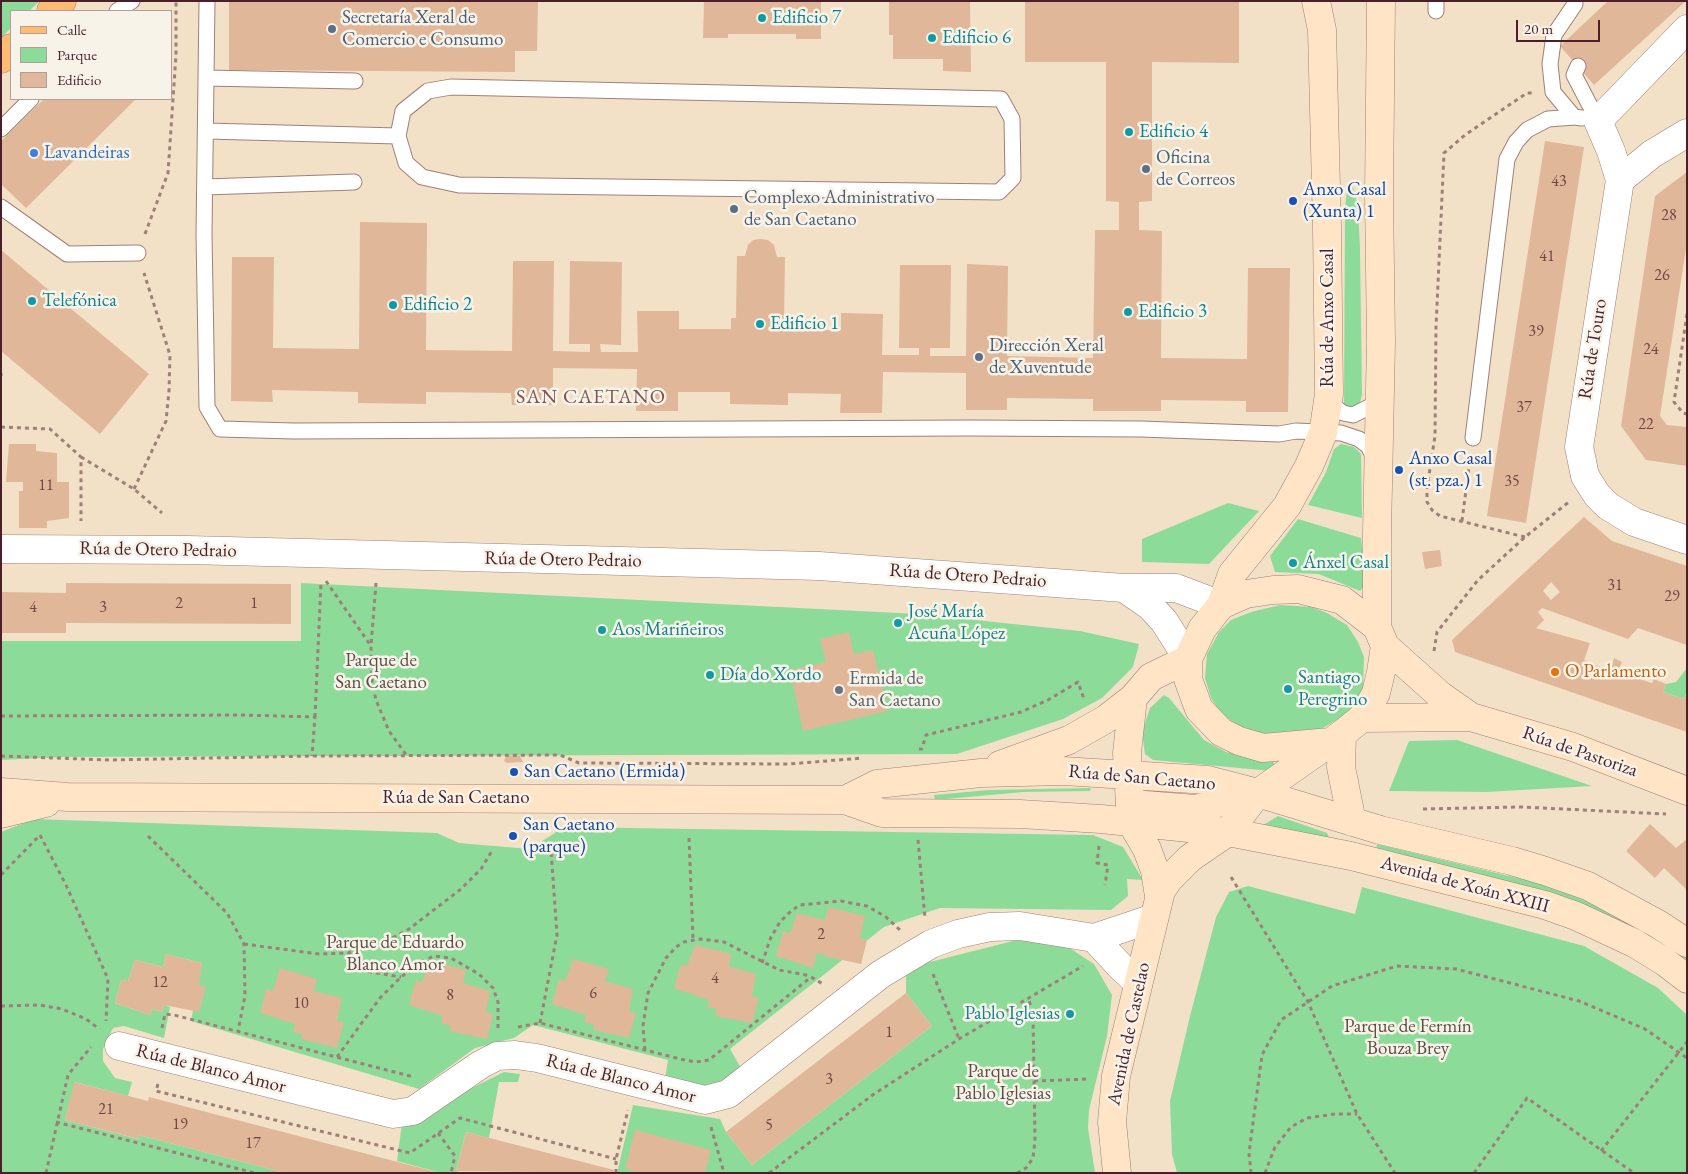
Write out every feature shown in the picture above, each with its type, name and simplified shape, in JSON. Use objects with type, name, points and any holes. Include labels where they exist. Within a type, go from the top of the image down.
[{"type":"main road","points":[[52,10],[62,1]]},
{"type":"main road","points":[[1,58],[10,49]]},
{"type":"street","name":"Rúa de Anxo Casal","points":[[1221,605],[1232,574],[1287,506],[1309,466],[1323,433],[1328,394],[1322,44],[1316,1]]},
{"type":"street","points":[[1156,907],[1169,879],[1190,858],[1228,832],[1258,793],[1344,731],[1376,693],[1381,637],[1378,465],[1380,395],[1381,1]]},
{"type":"street","points":[[1687,29],[1586,119],[1611,151],[1620,180],[1658,150],[1687,133]]},
{"type":"street","name":"Rúa de Touro","points":[[1620,180],[1580,431],[1581,462],[1591,487],[1608,506],[1634,522],[1687,540]]},
{"type":"street","name":"Rúa de Otero Pedraio","points":[[1,549],[197,550],[819,566],[1124,588],[1176,588],[1221,605]]},
{"type":"street","points":[[1124,588],[1150,606],[1164,621],[1188,659]]},
{"type":"street","points":[[1344,731],[1263,748],[1239,741],[1221,732],[1200,710],[1188,679],[1188,659],[1202,629],[1221,605],[1246,594],[1298,589],[1342,600],[1381,637]]},
{"type":"street","name":"Rúa de Pastoriza","points":[[1381,637],[1441,696],[1471,717],[1573,747],[1687,791]]},
{"type":"street","points":[[980,773],[1069,740],[1106,719],[1133,698],[1151,677],[1188,659]]},
{"type":"street","points":[[1133,698],[1127,753],[1130,813],[1155,871],[1156,907]]},
{"type":"street","name":"Rúa de Pastoriza","points":[[1344,731],[1471,717]]},
{"type":"street","points":[[1344,731],[1341,767],[1352,822]]},
{"type":"street","name":"Rúa de San Caetano","points":[[845,800],[878,784],[980,773],[1063,771],[1208,780],[1258,793]]},
{"type":"street","name":"Rúa de San Caetano","points":[[4,808],[67,797],[845,800],[882,813],[1130,813],[1195,809],[1258,793]]},
{"type":"street","name":"Avenida de Xoán XXIII","points":[[1258,793],[1352,822],[1512,861],[1579,883],[1658,924],[1687,943]]},
{"type":"street","name":"Rúa de San Caetano","points":[[1130,813],[1228,832]]},
{"type":"street","name":"Avenida de Xoán XXIII","points":[[1228,832],[1351,856],[1545,905],[1576,916],[1634,943],[1665,962],[1687,979]]},
{"type":"street","name":"Rúa de Blanco Amor","points":[[106,1036],[393,1114],[412,1111],[480,1065],[497,1056],[515,1055],[537,1058],[705,1100],[728,1094],[880,974],[930,944],[958,934],[990,927],[1020,926],[1094,938],[1156,907]]},
{"type":"street","name":"Avenida de Castelao","points":[[1117,1173],[1113,1146],[1113,1100],[1156,907]]},
{"type":"street","points":[[1094,938],[1138,983]]},
{"type":"lane","points":[[118,10],[132,1]]},
{"type":"lane","points":[[207,1],[205,187],[207,408],[220,429],[324,431],[980,428],[1141,429],[1279,434],[1296,431],[1341,433],[1359,439],[1368,446],[1378,465]]},
{"type":"lane","points":[[1576,4],[1554,35],[1550,64],[1553,92],[1586,119]]},
{"type":"lane","points":[[1578,66],[1574,75],[1586,119]]},
{"type":"lane","points":[[206,78],[355,81]]},
{"type":"lane","points":[[451,87],[1001,99],[1012,119],[1013,178],[999,192],[459,185],[422,177],[406,163],[398,136],[403,111],[428,91],[451,87]]},
{"type":"lane","points":[[1,129],[29,100]]},
{"type":"lane","points":[[1473,438],[1507,159],[1516,142],[1528,130],[1548,119],[1586,119]]},
{"type":"lane","points":[[206,132],[398,136]]},
{"type":"lane","points":[[205,187],[354,182]]},
{"type":"lane","points":[[1,207],[67,254],[138,252]]},
{"type":"lane","points":[[1328,394],[1335,407],[1343,414],[1353,415],[1371,406],[1380,395]]},
{"type":"path","points":[[134,489],[166,421],[170,355],[138,252],[168,173],[176,55],[176,1]]},
{"type":"path","points":[[1525,537],[1449,519],[1432,510],[1427,502],[1427,488],[1435,436],[1436,327],[1444,153],[1465,135],[1527,93],[1553,92]]},
{"type":"path","points":[[1687,314],[1674,402],[1683,413],[1687,414]]},
{"type":"path","points":[[1,427],[50,429],[81,457],[134,489],[162,513]]},
{"type":"path","points":[[1462,521],[1473,438]]},
{"type":"path","points":[[81,457],[81,513]]},
{"type":"path","points":[[1433,660],[1437,632],[1478,580],[1525,537],[1565,505]]},
{"type":"path","points":[[312,756],[321,574],[371,646]]},
{"type":"path","points":[[377,576],[371,646],[372,682],[376,700],[389,731],[407,756]]},
{"type":"path","points":[[913,750],[922,749],[926,735],[1021,712],[1048,700],[1078,682],[1085,700]]},
{"type":"path","points":[[1,716],[242,715],[315,717]]},
{"type":"path","points":[[1,756],[109,760],[312,756],[560,755],[579,763],[789,764],[868,757]]},
{"type":"path","points":[[1416,809],[1521,807],[1670,814]]},
{"type":"path","points":[[1,875],[40,835],[66,885],[108,979],[106,1036],[68,1075],[46,1173]]},
{"type":"path","points":[[148,836],[227,913],[244,944],[245,996],[238,1031]]},
{"type":"path","points":[[689,838],[693,939]]},
{"type":"path","points":[[918,840],[926,924]]},
{"type":"path","points":[[1099,845],[1097,863],[1108,865],[1105,885]]},
{"type":"path","points":[[244,944],[319,954],[348,954],[385,942],[409,929],[461,889],[481,869],[493,849]]},
{"type":"path","points":[[540,1023],[557,935],[551,850]]},
{"type":"path","points":[[1231,877],[1308,1002],[1357,1114],[1395,1173]]},
{"type":"path","points":[[762,963],[780,922],[800,905],[841,901],[867,906],[886,917],[905,934]]},
{"type":"path","points":[[645,1050],[643,1026],[648,993],[666,958],[676,947],[693,939],[724,942],[779,970],[812,976]]},
{"type":"path","points":[[348,954],[354,969],[401,977]]},
{"type":"path","points":[[337,1057],[380,998],[401,977],[423,961],[434,956],[450,958],[479,974],[493,988],[498,1002],[498,1037]]},
{"type":"path","points":[[768,1173],[874,1094],[959,1039],[1087,964]]},
{"type":"path","points":[[930,965],[959,1039]]},
{"type":"path","points":[[1251,1173],[1249,1153],[1262,1055],[1282,1020],[1332,986],[1397,966],[1456,970],[1516,983],[1579,1001],[1645,1029],[1687,1058]]},
{"type":"path","points":[[1017,1173],[1026,1168],[1032,1158],[1035,1140],[1033,1013],[1028,997]]},
{"type":"path","points":[[1,1006],[30,1005],[62,1009],[86,1019],[106,1036]]},
{"type":"path","points":[[1602,1151],[1687,1042]]},
{"type":"path","points":[[1034,1082],[1090,1079]]},
{"type":"path","points":[[1474,1173],[1527,1098],[1634,1173]]},
{"type":"path","points":[[1266,1173],[1274,1147],[1291,1127],[1307,1118],[1334,1114],[1357,1114]]},
{"type":"path","points":[[56,1122],[255,1173]]},
{"type":"path","points":[[710,1123],[724,1173]]},
{"type":"path","points":[[438,1133],[454,1156],[451,1173]]},
{"type":"path","points":[[616,1159],[616,1173]]},
{"type":"green space","points":[[1,1],[40,1],[30,10],[10,10],[10,29],[1,38]]},
{"type":"green space","points":[[1352,183],[1358,207],[1360,249],[1362,395],[1359,406],[1344,406],[1345,210],[1347,188]]},
{"type":"green space","points":[[1341,444],[1354,447],[1361,454],[1362,518],[1308,505],[1326,472],[1334,449]]},
{"type":"green space","points":[[1228,503],[1259,511],[1209,564],[1142,562],[1142,539]]},
{"type":"green space","points":[[1298,519],[1361,538],[1366,584],[1360,591],[1319,574],[1275,572],[1270,556]]},
{"type":"green space","name":"Parque de San Caetano","points":[[301,583],[918,614],[1080,631],[1139,644],[1133,667],[1102,698],[1063,719],[957,754],[63,757],[1,760],[1,641],[301,641]]},
{"type":"green space","points":[[1280,605],[1312,607],[1327,613],[1347,625],[1358,642],[1364,657],[1363,692],[1357,703],[1347,714],[1323,728],[1301,733],[1261,733],[1240,726],[1222,715],[1211,698],[1205,678],[1207,654],[1219,632],[1231,620],[1251,612]]},
{"type":"green space","points":[[1687,668],[1687,691],[1684,699],[1663,692],[1666,684],[1676,682]]},
{"type":"green space","points":[[1164,695],[1169,698],[1204,740],[1226,752],[1272,761],[1277,766],[1271,771],[1153,760],[1145,754],[1142,732],[1150,708]]},
{"type":"green space","points":[[1457,740],[1592,786],[1487,792],[1389,791],[1409,741]]},
{"type":"green space","points":[[1091,788],[1090,791],[1023,792],[935,800],[934,795],[989,790]]},
{"type":"green space","points":[[1278,816],[1327,833],[1331,842],[1260,827]]},
{"type":"green space","name":"Parque de Eduardo Blanco Amor","points":[[34,819],[437,833],[459,843],[530,849],[564,827],[1093,835],[1123,847],[1143,880],[1127,879],[1128,896],[1111,910],[940,908],[884,927],[730,1049],[741,1068],[721,1082],[698,1090],[665,1079],[668,1060],[533,1025],[514,1038],[475,1048],[419,1089],[191,1021],[202,963],[166,954],[163,967],[135,960],[128,981],[121,980],[115,1003],[150,1015],[152,1009],[162,1012],[164,1005],[170,1007],[164,1038],[124,1026],[113,1028],[103,1049],[103,1061],[115,1078],[132,1082],[128,1096],[75,1082],[65,1120],[138,1139],[139,1135],[285,1173],[1,1173],[1,832]]},
{"type":"green space","points":[[1377,844],[1534,882],[1571,895],[1601,907],[1659,938],[1687,958],[1687,965],[1376,854]]},
{"type":"green space","name":"Parque de Fermín Bouza Brey","points":[[1248,886],[1355,914],[1362,887],[1584,946],[1658,988],[1687,1015],[1687,1173],[1177,1173],[1172,1154],[1170,1101],[1190,1016],[1216,917],[1229,892]]},
{"type":"green space","name":"Parque de Pablo Iglesias","points":[[1021,939],[1065,945],[1094,964],[1112,995],[1107,1036],[1089,1110],[1088,1128],[1095,1173],[617,1173],[633,1105],[720,1119],[726,1132],[752,1165],[932,1026],[906,993],[906,968]]},
{"type":"green space","points":[[504,1072],[520,1074],[518,1082],[499,1082],[489,1138],[466,1132],[456,1171],[463,1173],[441,1173],[397,1161],[402,1123]]},
{"type":"building","points":[[229,1],[538,1],[537,51],[515,51],[515,72],[229,70]]},
{"type":"building","name":"Edificio 7","points":[[704,1],[821,1],[821,39],[796,39],[796,34],[728,34],[728,38],[703,38]]},
{"type":"building","name":"Edificio 6","points":[[889,1],[970,1],[971,72],[943,71],[943,59],[893,59],[893,35],[889,35]]},
{"type":"building","points":[[1025,1],[1239,1],[1239,63],[1152,62],[1152,201],[1139,202],[1139,230],[1162,231],[1161,358],[1247,359],[1248,268],[1290,268],[1288,412],[1246,412],[1246,401],[1161,400],[1161,411],[1093,411],[1093,399],[1007,398],[1007,410],[966,410],[966,373],[883,372],[882,413],[840,413],[841,394],[788,393],[788,405],[730,404],[730,392],[678,392],[678,411],[636,411],[637,369],[553,368],[553,405],[512,405],[511,393],[426,392],[426,404],[358,403],[358,392],[272,390],[273,402],[231,401],[232,257],[274,257],[273,348],[359,349],[360,222],[427,223],[426,350],[512,351],[513,261],[554,261],[553,351],[590,352],[590,344],[569,344],[570,261],[622,262],[621,345],[600,344],[601,352],[638,352],[637,311],[679,311],[679,329],[731,329],[731,318],[736,318],[737,256],[745,256],[748,245],[753,240],[760,239],[768,240],[774,245],[777,257],[785,257],[784,319],[789,319],[789,330],[841,330],[841,313],[883,314],[882,355],[919,355],[919,348],[899,348],[900,265],[951,265],[950,348],[930,348],[930,356],[966,356],[967,264],[1008,266],[1007,356],[1093,358],[1095,230],[1119,230],[1119,202],[1106,201],[1106,62],[1025,62]]},
{"type":"building","points":[[1608,1],[1686,1],[1594,85],[1560,46]]},
{"type":"building","points":[[43,100],[135,100],[26,208],[1,184],[1,141]]},
{"type":"building","points":[[1545,141],[1584,147],[1526,523],[1487,516]]},
{"type":"building","points":[[1687,172],[1687,242],[1660,416],[1667,425],[1687,427],[1687,466],[1646,460],[1621,426],[1655,196]]},
{"type":"building","name":"Telefónica","points":[[1,250],[149,374],[100,434],[1,351]]},
{"type":"building","points":[[9,444],[36,444],[36,451],[57,453],[57,482],[69,482],[69,518],[47,521],[47,528],[19,528],[19,491],[23,491],[23,482],[6,482]]},
{"type":"building","points":[[1584,517],[1612,541],[1687,566],[1687,645],[1638,628],[1628,639],[1542,608],[1538,612],[1544,620],[1536,628],[1590,643],[1584,660],[1600,667],[1611,670],[1614,658],[1622,662],[1618,672],[1652,683],[1654,679],[1666,684],[1663,692],[1684,699],[1687,692],[1687,732],[1455,652],[1452,640]],"holes":[[[1551,582],[1560,592],[1551,600],[1543,591]]]},
{"type":"building","points":[[1440,550],[1442,566],[1425,569],[1422,552]]},
{"type":"building","points":[[66,583],[291,584],[291,624],[66,623],[66,633],[1,633],[1,592],[66,593]]},
{"type":"building","name":"Ermida de San Caetano","points":[[849,632],[854,654],[873,650],[888,711],[803,731],[790,670],[826,662],[820,639]]},
{"type":"building","points":[[506,756],[520,756],[523,762],[507,763],[504,761]]},
{"type":"building","points":[[1650,824],[1676,848],[1687,839],[1687,890],[1664,868],[1655,878],[1626,851]]},
{"type":"building","points":[[828,907],[865,916],[860,938],[867,940],[861,964],[817,953],[813,968],[776,956],[783,931],[790,933],[797,913],[825,920]]},
{"type":"building","points":[[695,945],[732,954],[728,966],[756,974],[752,996],[759,998],[752,1023],[715,1016],[717,1009],[707,1007],[709,1000],[674,988],[681,964],[687,966]]},
{"type":"building","points":[[166,954],[202,963],[199,985],[206,987],[199,1012],[164,1005],[162,1012],[152,1009],[150,1015],[115,1003],[121,980],[128,981],[135,960],[163,967]]},
{"type":"building","points":[[573,959],[609,969],[605,981],[633,989],[629,1011],[636,1013],[629,1038],[593,1030],[594,1025],[584,1022],[586,1015],[552,1004],[559,979],[565,981]]},
{"type":"building","points":[[430,960],[466,970],[463,983],[490,991],[486,1012],[493,1014],[487,1039],[449,1031],[451,1026],[441,1023],[443,1016],[409,1005],[416,980],[422,982]]},
{"type":"building","points":[[280,968],[317,979],[314,991],[342,998],[337,1021],[344,1022],[337,1048],[301,1039],[302,1034],[293,1032],[295,1024],[260,1013],[266,989],[273,991]]},
{"type":"building","points":[[906,993],[932,1026],[752,1165],[726,1132]]},
{"type":"building","points":[[74,1082],[148,1101],[149,1097],[440,1173],[285,1173],[139,1135],[139,1139],[65,1120]]},
{"type":"building","points":[[635,1130],[711,1150],[705,1173],[639,1173],[625,1169]]},
{"type":"building","points":[[466,1132],[614,1170],[613,1173],[456,1171]]},
{"type":"place","name":"Edificio 7","points":[[762,18]]},
{"type":"place","name":"Secretaría Xeral de Comercio e Consumo","points":[[332,29]]},
{"type":"place","name":"Edificio 6","points":[[932,38]]},
{"type":"place","name":"Edificio 4","points":[[1129,132]]},
{"type":"place","name":"Lavandeiras","points":[[34,153]]},
{"type":"place","name":"Oficina de Correos","points":[[1146,169]]},
{"type":"place","name":"Anxo Casal (Xunta) 1","points":[[1293,201]]},
{"type":"place","name":"Complexo Administrativo de San Caetano","points":[[734,209]]},
{"type":"place","name":"Telefónica","points":[[32,301]]},
{"type":"place","name":"Edificio 2","points":[[393,305]]},
{"type":"place","name":"Edificio 3","points":[[1128,312]]},
{"type":"place","name":"Edificio 1","points":[[760,324]]},
{"type":"place","name":"Dirección Xeral de Xuventude","points":[[979,357]]},
{"type":"place","name":"Anxo Casal (st. pza.) 1","points":[[1399,470]]},
{"type":"place","name":"Ánxel Casal","points":[[1293,563]]},
{"type":"place","name":"José María Acuña López","points":[[898,623]]},
{"type":"place","name":"Aos Mariñeiros","points":[[602,630]]},
{"type":"place","name":"O Parlamento","points":[[1555,672]]},
{"type":"place","name":"Día do Xordo","points":[[710,675]]},
{"type":"place","name":"Santiago Peregrino","points":[[1288,689]]},
{"type":"place","name":"Ermida de San Caetano","points":[[839,690]]},
{"type":"place","name":"San Caetano (Ermida)","points":[[514,772]]},
{"type":"place","name":"San Caetano (parque)","points":[[513,836]]},
{"type":"place","name":"Pablo Iglesias","points":[[1070,1014]]},
{"type":"district","name":"SAN CAETANO","points":[[591,398]]}]
